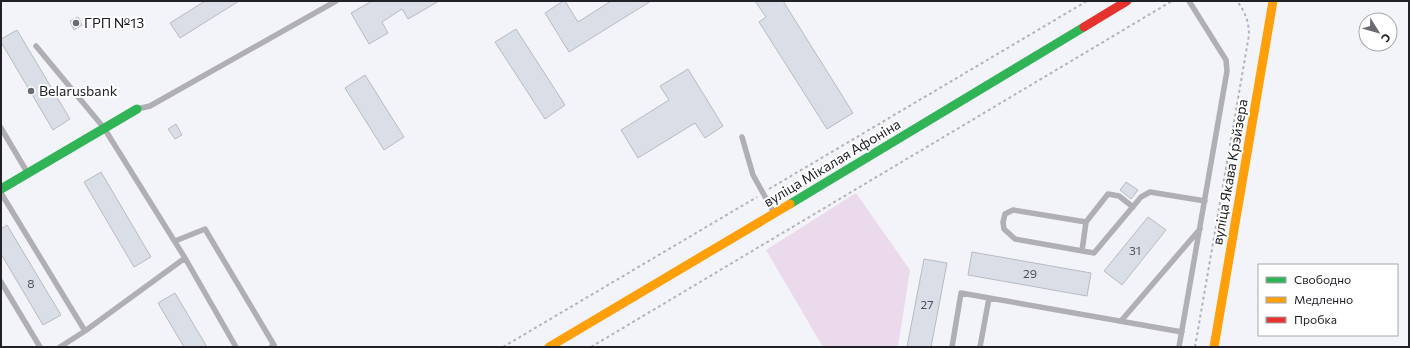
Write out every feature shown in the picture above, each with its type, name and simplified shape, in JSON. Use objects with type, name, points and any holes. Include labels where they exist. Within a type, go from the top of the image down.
[{"type":"street","name":"вуліца Мікалая Афоніна","points":[[549,347],[774,214],[1128,1]]},
{"type":"street","name":"вуліца Якава Крэйзера","points":[[1214,347],[1273,1]]},
{"type":"street","points":[[1,189],[137,109]]},
{"type":"lane","points":[[137,109],[150,106],[336,1]]},
{"type":"lane","points":[[1179,347],[1227,71],[1226,60],[1190,1]]},
{"type":"lane","points":[[36,46],[104,128],[175,241],[236,347]]},
{"type":"lane","points":[[1,128],[28,173]]},
{"type":"lane","points":[[742,136],[752,175],[774,214]]},
{"type":"lane","points":[[1086,222],[1013,210],[1005,214],[1003,222],[1004,229],[1015,239],[1094,253],[1141,197],[1150,192],[1205,201]]},
{"type":"lane","points":[[1,193],[85,331]]},
{"type":"lane","points":[[1082,251],[1086,222],[1108,194],[1119,196],[1133,207]]},
{"type":"lane","points":[[175,241],[205,229],[274,345],[271,347]]},
{"type":"lane","points":[[1121,321],[1200,229]]},
{"type":"lane","points":[[60,347],[85,331],[185,258]]},
{"type":"lane","points":[[1,282],[40,347]]},
{"type":"lane","points":[[952,347],[961,293],[1182,332]]},
{"type":"lane","points":[[980,347],[989,298]]},
{"type":"path","points":[[503,347],[1087,1]]},
{"type":"path","points":[[591,347],[1172,1]]},
{"type":"path","points":[[1195,347],[1249,35],[1247,16],[1237,1]]},
{"type":"shaded area","points":[[856,193],[910,270],[898,347],[823,347],[766,250]]},
{"type":"building","points":[[205,1],[239,1],[180,38],[170,23]]},
{"type":"building","points":[[372,1],[439,1],[408,19],[402,9],[382,22],[388,33],[369,44],[351,13]]},
{"type":"building","points":[[565,1],[578,22],[611,1],[651,1],[569,52],[545,13]]},
{"type":"building","points":[[755,1],[783,1],[853,113],[827,129],[759,22],[766,17]]},
{"type":"building","name":"ГРП №13","points":[[78,17],[82,25],[74,30],[70,21]]},
{"type":"building","points":[[516,29],[565,105],[545,119],[495,42]]},
{"type":"building","points":[[17,30],[70,119],[53,130],[1,42],[1,39]]},
{"type":"building","points":[[688,69],[723,126],[705,138],[695,123],[638,158],[621,130],[669,100],[660,86]]},
{"type":"building","points":[[365,75],[404,137],[384,150],[345,88]]},
{"type":"building","points":[[176,124],[182,135],[175,139],[168,129]]},
{"type":"building","points":[[101,172],[151,257],[134,267],[84,182]]},
{"type":"building","points":[[1126,182],[1138,190],[1131,199],[1120,190]]},
{"type":"building","points":[[1148,217],[1166,230],[1122,285],[1104,271]]},
{"type":"building","points":[[7,225],[61,315],[43,325],[1,254],[1,229]]},
{"type":"building","points":[[972,252],[1091,273],[1087,296],[968,275]]},
{"type":"building","points":[[924,259],[947,263],[931,347],[907,347]]},
{"type":"building","points":[[175,293],[207,347],[184,347],[158,303]]},
{"type":"traffic: fast","points":[[790,204],[1084,27]]},
{"type":"traffic: fast","points":[[1,189],[137,109]]},
{"type":"traffic: slow","points":[[1214,347],[1273,1]]},
{"type":"traffic: slow","points":[[549,347],[790,204]]},
{"type":"traffic: jam","points":[[1084,27],[1127,1]]},
{"type":"place","name":"ГРП №13","points":[[76,23]]},
{"type":"place","name":"Belarusbank","points":[[31,91]]}]
